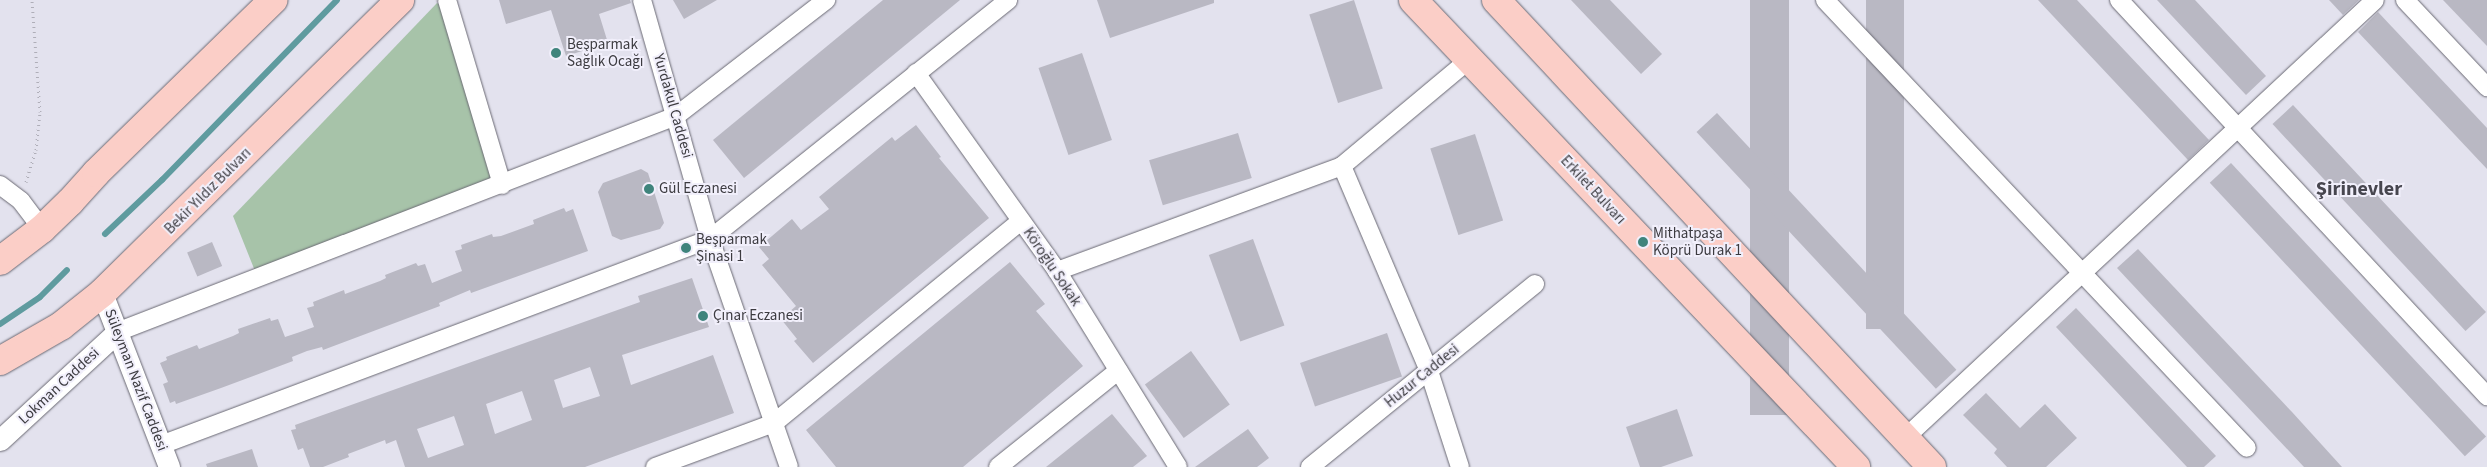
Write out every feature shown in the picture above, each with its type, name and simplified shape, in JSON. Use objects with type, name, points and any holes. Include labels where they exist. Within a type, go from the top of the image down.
[{"type":"main road","name":"Bekir Yıldız Bulvarı","points":[[0,361],[61,326],[102,293],[400,0]]},
{"type":"main road","name":"Erkilet Bulvarı","points":[[1413,0],[1856,467]]},
{"type":"main road","points":[[1496,0],[1932,467]]},
{"type":"main road","points":[[0,261],[42,229],[264,4]]},
{"type":"street","points":[[447,0],[502,185]]},
{"type":"street","name":"Yurdakul Caddesi","points":[[642,0],[710,239],[789,467]]},
{"type":"street","points":[[117,332],[502,185],[676,116],[826,0]]},
{"type":"street","points":[[161,445],[710,239],[1008,0]]},
{"type":"street","points":[[1826,0],[2247,448]]},
{"type":"street","points":[[2119,0],[2487,396]]},
{"type":"street","points":[[1904,438],[2376,0]]},
{"type":"street","points":[[2405,0],[2487,87]]},
{"type":"street","points":[[1057,272],[1342,166],[1470,60]]},
{"type":"street","name":"Köroğlu Sokak","points":[[916,73],[1057,272],[1178,467]]},
{"type":"street","points":[[1342,166],[1428,371],[1460,467]]},
{"type":"street","points":[[0,185],[17,198],[32,214],[42,229]]},
{"type":"street","points":[[656,467],[774,423],[1021,221]]},
{"type":"street","name":"Huzur Caddesi","points":[[1310,467],[1535,284]]},
{"type":"street","name":"Süleyman Nazif Caddesi","points":[[102,293],[169,467]]},
{"type":"street","name":"Lokman Caddesi","points":[[0,440],[117,332]]},
{"type":"street","points":[[998,467],[1118,371]]},
{"type":"path","points":[[17,198],[32,166],[39,133],[40,112],[32,0]]},
{"type":"green space","points":[[437,3],[450,12],[502,182],[255,271],[233,216]]},
{"type":"building","points":[[499,0],[630,0],[631,3],[599,14],[608,43],[566,56],[551,10],[506,24]]},
{"type":"building","points":[[673,0],[717,0],[684,19]]},
{"type":"building","points":[[883,0],[960,0],[744,178],[713,140]]},
{"type":"building","points":[[1097,0],[1214,0],[1214,3],[1110,38]]},
{"type":"building","points":[[1354,0],[1383,88],[1338,103],[1309,15]]},
{"type":"building","points":[[1571,0],[1610,0],[1662,54],[1641,74]]},
{"type":"building","points":[[1750,0],[1789,0],[1789,415],[1750,415]]},
{"type":"building","points":[[1866,0],[1904,0],[1904,329],[1866,329]]},
{"type":"building","points":[[2038,0],[2077,0],[2209,140],[2188,160]]},
{"type":"building","points":[[2157,0],[2195,0],[2266,76],[2246,95]]},
{"type":"building","points":[[2329,0],[2359,0],[2343,15]]},
{"type":"building","points":[[2443,0],[2487,0],[2487,46]]},
{"type":"building","points":[[2378,12],[2487,128],[2487,169],[2358,32]]},
{"type":"building","points":[[1082,53],[1112,140],[1068,155],[1039,68]]},
{"type":"building","points":[[2293,105],[2486,312],[2466,331],[2273,124]]},
{"type":"building","points":[[1717,113],[1956,370],[1936,389],[1697,132]]},
{"type":"building","points":[[916,125],[941,157],[939,158],[989,218],[813,363],[794,341],[797,339],[781,319],[796,306],[762,265],[769,259],[759,247],[792,219],[801,230],[829,209],[819,197],[892,137],[895,141]]},
{"type":"building","points":[[1238,133],[1252,178],[1163,205],[1149,160]]},
{"type":"building","points":[[1475,134],[1503,221],[1458,235],[1430,149]]},
{"type":"building","points":[[2231,163],[2486,437],[2465,456],[2210,183]]},
{"type":"building","points":[[641,169],[648,173],[664,223],[660,229],[621,240],[612,236],[598,192],[603,183]]},
{"type":"building","points":[[564,208],[566,212],[573,209],[588,251],[471,293],[470,290],[439,303],[440,306],[323,350],[322,347],[307,351],[292,357],[293,361],[221,388],[176,404],[175,401],[170,403],[163,384],[168,382],[160,363],[167,360],[166,357],[197,345],[199,349],[239,333],[238,329],[270,318],[271,321],[278,319],[285,337],[314,327],[307,308],[314,306],[313,302],[344,290],[345,294],[380,281],[386,278],[385,275],[416,263],[418,266],[425,264],[432,283],[462,271],[455,251],[462,249],[461,245],[492,234],[493,237],[501,236],[534,224],[533,220]]},
{"type":"building","points":[[1253,239],[1284,325],[1240,342],[1209,255]]},
{"type":"building","points":[[212,242],[222,266],[197,276],[187,253]]},
{"type":"building","points":[[2138,249],[2342,467],[2304,467],[2145,298],[2117,268]]},
{"type":"building","points":[[1010,262],[1045,304],[1036,311],[1083,366],[963,467],[836,467],[806,430]]},
{"type":"building","points":[[692,278],[709,327],[622,355],[631,385],[713,355],[734,413],[585,467],[405,467],[396,440],[386,444],[385,440],[348,454],[349,457],[323,467],[310,467],[303,448],[298,450],[291,430],[296,429],[295,425],[640,302],[638,296]],"holes":[[[590,367],[600,396],[563,408],[554,380]],[[522,391],[532,420],[495,434],[486,404]],[[454,416],[464,445],[428,458],[417,429]]]},
{"type":"building","points":[[2076,308],[2216,456],[2204,467],[2187,467],[2056,327]]},
{"type":"building","points":[[1387,333],[1402,376],[1315,406],[1300,363]]},
{"type":"building","points":[[1191,351],[1230,404],[1184,438],[1145,385]]},
{"type":"building","points":[[1986,393],[2020,428],[2045,404],[2077,438],[2046,467],[2007,467],[1994,453],[1997,449],[1963,415]]},
{"type":"building","points":[[1677,409],[1693,456],[1661,467],[1640,467],[1626,427]]},
{"type":"building","points":[[1112,414],[1147,456],[1133,467],[1046,467]]},
{"type":"building","points":[[1248,429],[1269,458],[1257,467],[1195,467]]},
{"type":"building","points":[[252,449],[258,467],[207,467],[206,464]]},
{"type":"waterway","points":[[105,234],[162,180],[337,0]]},
{"type":"waterway","points":[[0,324],[40,297],[67,270]]},
{"type":"place","name":"Beşparmak Sağlık Ocağı","points":[[556,53]]},
{"type":"place","name":"Gül Eczanesi","points":[[649,189]]},
{"type":"place","name":"Mithatpaşa Köprü Durak 1","points":[[1643,242]]},
{"type":"place","name":"Beşparmak Şinasi 1","points":[[686,248]]},
{"type":"place","name":"Çınar Eczanesi","points":[[703,316]]},
{"type":"district","name":"Şirinevler","points":[[2359,189]]}]
